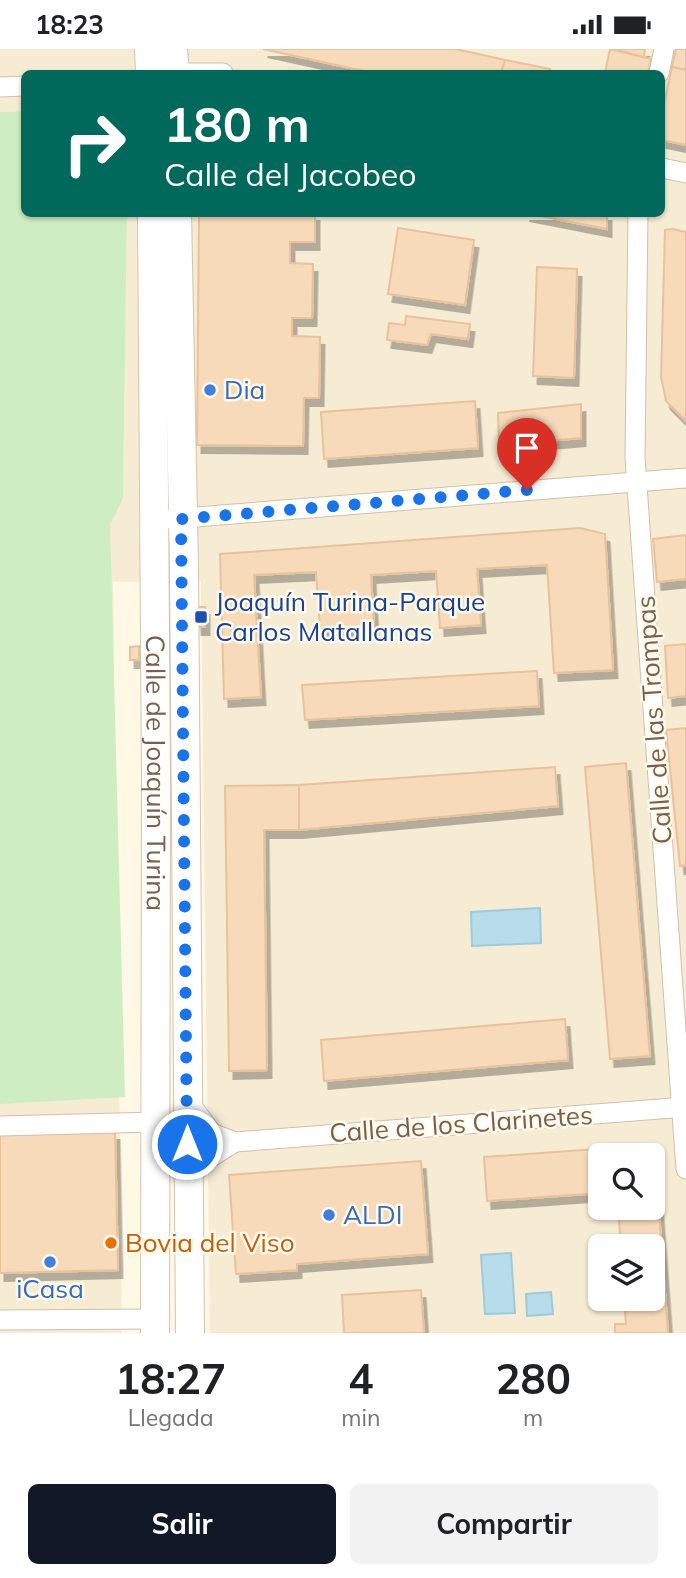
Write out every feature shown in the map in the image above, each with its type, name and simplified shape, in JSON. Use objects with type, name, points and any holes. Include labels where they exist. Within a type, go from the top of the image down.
[{"type":"main road","points":[[149,49],[150,70]]},
{"type":"main road","points":[[173,49],[174,70]]},
{"type":"main road","name":"Calle de Joaquín Turina","points":[[152,217],[168,519],[187,1100],[190,1333]]},
{"type":"main road","name":"Calle de Joaquín Turina","points":[[155,1326],[156,1122],[177,217]]},
{"type":"street","points":[[660,70],[664,49]]},
{"type":"street","points":[[0,87],[21,86]]},
{"type":"street","points":[[665,169],[686,173]]},
{"type":"street","name":"Calle de las Trompas","points":[[638,217],[634,426],[636,481],[676,890],[686,1169]]},
{"type":"street","points":[[168,519],[686,478]]},
{"type":"street","points":[[187,1100],[212,1133],[235,1142]]},
{"type":"street","name":"Calle de los Clarinetes","points":[[188,1184],[200,1164],[235,1142],[684,1107]]},
{"type":"street","points":[[0,1126],[156,1122]]},
{"type":"street","points":[[0,1320],[155,1326]]},
{"type":"shaded area","points":[[0,49],[686,49],[686,1333],[210,1333],[201,581],[113,582],[122,1333],[0,1333],[0,524],[123,499],[127,217],[665,217],[665,70],[21,70],[21,111],[0,112]]},
{"type":"green space","points":[[21,111],[21,217],[127,217],[123,498],[110,525],[125,1097],[0,1104],[0,112]]},
{"type":"water","points":[[540,908],[541,943],[472,946],[471,912]]},
{"type":"water","points":[[511,1253],[515,1313],[485,1314],[481,1255]]},
{"type":"water","points":[[551,1292],[553,1314],[527,1316],[526,1294]]},
{"type":"building","points":[[263,49],[456,49],[505,60],[502,70],[359,70]]},
{"type":"building","points":[[610,49],[651,59],[649,70],[606,70]]},
{"type":"building","points":[[613,49],[645,49],[644,57]]},
{"type":"building","points":[[676,49],[686,49],[686,70],[672,67]]},
{"type":"building","points":[[505,60],[550,69],[550,70],[502,70]]},
{"type":"building","points":[[672,67],[686,70],[686,145],[665,141],[665,100]]},
{"type":"building","points":[[199,217],[315,217],[315,242],[290,242],[290,263],[313,264],[312,318],[292,318],[292,336],[320,337],[319,398],[304,398],[303,446],[197,445]]},
{"type":"building","points":[[546,217],[607,217],[607,229]]},
{"type":"building","points":[[398,228],[474,240],[465,305],[388,294]]},
{"type":"building","points":[[665,230],[686,232],[686,421],[666,401],[661,377]]},
{"type":"building","points":[[537,267],[577,269],[574,378],[533,376]]},
{"type":"building","points":[[406,316],[470,324],[468,339],[431,334],[427,345],[387,340],[389,323],[405,325]]},
{"type":"building","points":[[475,401],[478,448],[324,459],[321,412]]},
{"type":"building","points":[[581,404],[581,438],[499,445],[498,413]]},
{"type":"building","points":[[580,528],[605,534],[613,670],[554,673],[547,565],[477,569],[481,625],[440,628],[436,571],[371,575],[374,627],[320,630],[316,572],[254,575],[261,697],[224,699],[220,554]]},
{"type":"building","points":[[686,535],[686,579],[657,582],[653,539]]},
{"type":"building","name":"Joaquín Turina-Parque Carlos Matallanas","points":[[196,607],[205,607],[205,627],[197,627]]},
{"type":"building","points":[[686,644],[686,696],[668,698],[665,646]]},
{"type":"building","name":"Joaquín Turina-Parque Carlos Matallanas","points":[[139,646],[139,660],[130,660],[130,647]]},
{"type":"building","points":[[537,671],[539,706],[305,720],[302,685]]},
{"type":"building","points":[[686,728],[686,865],[680,866],[666,730]]},
{"type":"building","points":[[626,763],[650,1056],[610,1059],[585,767]]},
{"type":"building","points":[[555,767],[558,806],[299,830],[299,785]]},
{"type":"building","points":[[299,785],[299,830],[264,830],[267,1070],[229,1071],[225,786]]},
{"type":"building","points":[[565,1019],[568,1060],[324,1081],[321,1040]]},
{"type":"building","points":[[115,1132],[118,1270],[0,1273],[0,1134]]},
{"type":"building","points":[[588,1150],[588,1194],[487,1201],[484,1157]]},
{"type":"building","name":"ALDI","points":[[421,1161],[428,1254],[297,1264],[297,1270],[236,1274],[229,1175]]},
{"type":"building","points":[[619,1220],[660,1220],[661,1234],[620,1234]]},
{"type":"building","points":[[421,1290],[424,1333],[344,1333],[342,1295]]},
{"type":"building","points":[[665,1293],[668,1333],[615,1333],[615,1324],[626,1324],[625,1311],[665,1311]]},
{"type":"place","name":"Dia","points":[[210,390]]},
{"type":"place","name":"Joaquín Turina-Parque Carlos Matallanas","points":[[201,617]]},
{"type":"place","name":"ALDI","points":[[329,1215]]},
{"type":"place","name":"Bovia del Viso","points":[[111,1243]]},
{"type":"place","name":"iCasa","points":[[50,1262]]},
{"type":"route","points":[[187,1144],[184,568],[181,519],[527,490]]}]
